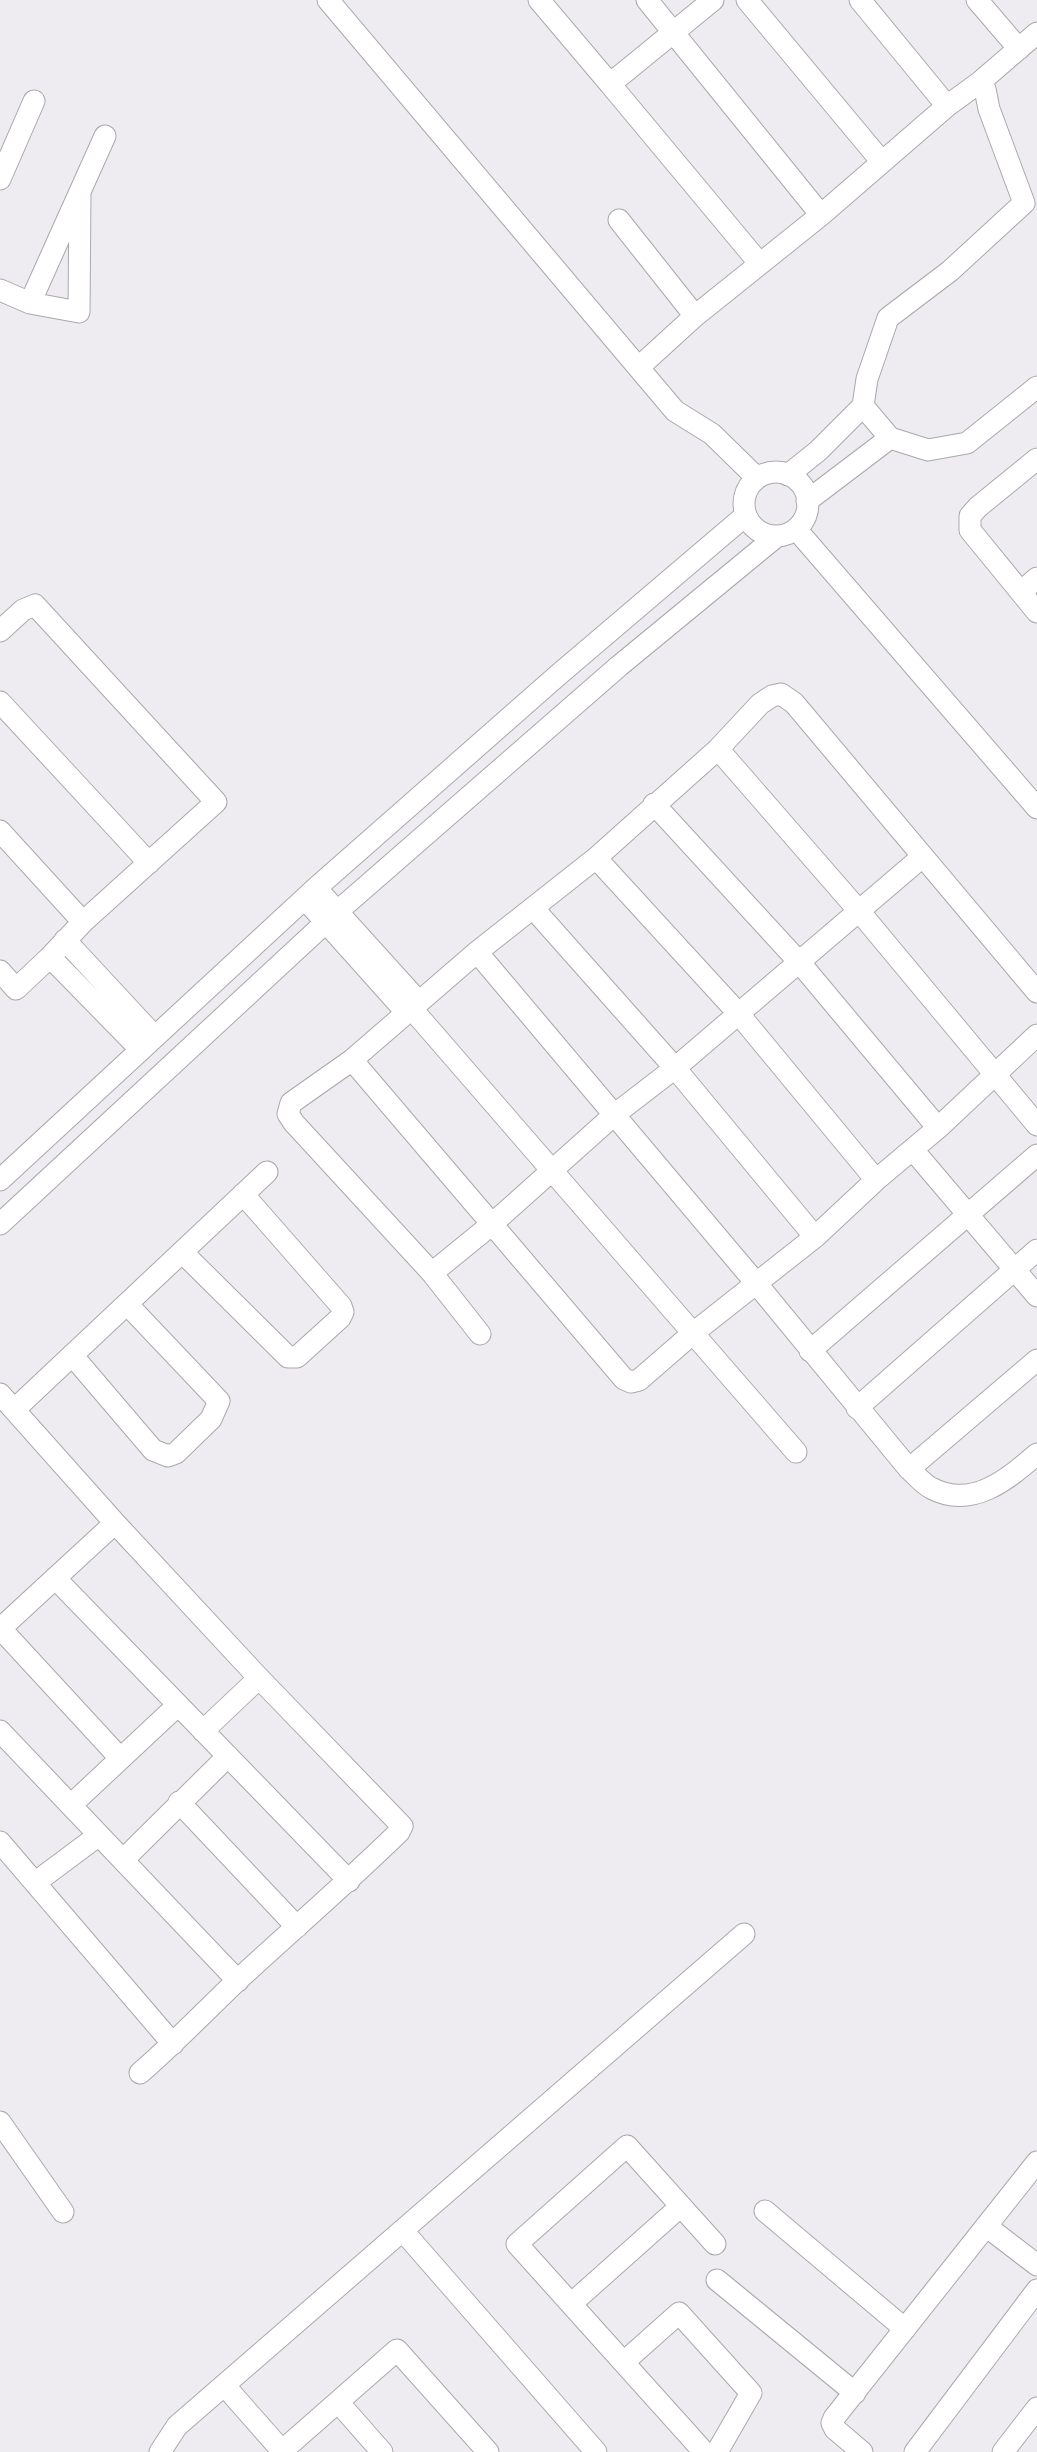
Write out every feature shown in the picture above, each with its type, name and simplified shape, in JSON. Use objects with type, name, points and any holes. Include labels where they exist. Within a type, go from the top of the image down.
[{"type":"street","points":[[328,0],[675,411],[712,434],[757,478]]},
{"type":"street","points":[[539,0],[760,264]]},
{"type":"street","points":[[647,0],[821,214]]},
{"type":"street","points":[[610,84],[713,0]]},
{"type":"street","points":[[747,0],[882,162]]},
{"type":"street","points":[[860,0],[947,106]]},
{"type":"street","points":[[977,0],[1018,49]]},
{"type":"street","points":[[639,367],[695,316],[1037,33]]},
{"type":"street","points":[[788,475],[818,451],[863,406],[867,379],[888,318],[1030,211],[989,109],[985,89],[980,82]]},
{"type":"street","points":[[0,179],[34,101]]},
{"type":"street","points":[[30,303],[105,136]]},
{"type":"street","points":[[0,290],[30,303],[79,312],[80,193]]},
{"type":"street","points":[[619,220],[695,316]]},
{"type":"street","points":[[863,406],[890,438],[928,450],[967,443],[1037,387]]},
{"type":"street","points":[[807,501],[890,438]]},
{"type":"street","points":[[1037,459],[970,516],[970,530],[1037,612]]},
{"type":"street","points":[[0,1224],[331,916],[619,666],[786,532],[802,522],[807,512],[807,501],[798,481],[778,472],[767,473],[757,478],[744,498],[746,515],[758,531],[786,532],[1037,808]]},
{"type":"street","points":[[0,1180],[311,894],[548,684],[746,515]]},
{"type":"street","points":[[1021,592],[1037,578]]},
{"type":"street","points":[[0,631],[23,610],[35,605],[216,802],[83,922],[16,989],[0,971]]},
{"type":"street","points":[[480,1334],[432,1273],[288,1114],[291,1103],[352,1060],[477,952],[596,858],[718,748],[760,704],[772,696],[782,694],[794,703],[1037,992]]},
{"type":"street","points":[[0,702],[149,863]]},
{"type":"street","points":[[718,748],[859,911],[1037,1125]]},
{"type":"street","points":[[654,804],[800,963],[938,1128]]},
{"type":"street","points":[[0,831],[83,922]]},
{"type":"street","points":[[432,1273],[491,1225],[614,1115],[675,1068],[922,857]]},
{"type":"street","points":[[596,858],[738,1013],[876,1180]]},
{"type":"street","points":[[311,894],[796,1452]]},
{"type":"street","points":[[533,908],[675,1068],[815,1237]]},
{"type":"street","points":[[65,940],[148,1044]]},
{"type":"street","points":[[477,952],[756,1283],[909,1469],[930,1487],[945,1494],[964,1495],[983,1492],[1007,1480],[1037,1454]]},
{"type":"street","points":[[50,957],[148,1044]]},
{"type":"street","points":[[352,1060],[624,1379],[631,1382],[639,1380],[692,1334],[815,1237],[876,1180],[997,1075],[1037,1035]]},
{"type":"street","points":[[913,1150],[1037,1296]]},
{"type":"street","points":[[810,1351],[1037,1155]]},
{"type":"street","points":[[140,2073],[349,1881],[399,1832],[402,1826],[259,1678],[4,1399],[72,1356],[267,1172]]},
{"type":"street","points":[[182,1252],[288,1357],[297,1357],[340,1318],[343,1312],[341,1306],[243,1194]]},
{"type":"street","points":[[857,1408],[1037,1250]]},
{"type":"street","points":[[72,1356],[153,1450],[168,1456],[176,1453],[211,1419],[219,1401],[127,1304]]},
{"type":"street","points":[[909,1469],[1037,1360]]},
{"type":"street","points":[[115,1523],[0,1629],[120,1758]]},
{"type":"street","points":[[56,1578],[349,1881]]},
{"type":"street","points":[[203,1731],[259,1678]]},
{"type":"street","points":[[71,1805],[178,1705]]},
{"type":"street","points":[[0,1731],[238,1981]]},
{"type":"street","points":[[123,1860],[228,1756]]},
{"type":"street","points":[[179,1802],[297,1927]]},
{"type":"street","points":[[36,1882],[99,1834]]},
{"type":"street","points":[[0,1842],[173,2044]]},
{"type":"street","points":[[160,2452],[177,2426],[744,1934]]},
{"type":"street","points":[[0,2122],[63,2212]]},
{"type":"street","points":[[704,2452],[518,2244],[627,2146],[715,2244]]},
{"type":"street","points":[[862,2452],[835,2430],[832,2423],[1037,2162]]},
{"type":"street","points":[[571,2304],[681,2206]]},
{"type":"street","points":[[765,2211],[905,2329]]},
{"type":"street","points":[[986,2226],[1037,2265]]},
{"type":"street","points":[[403,2230],[596,2452]]},
{"type":"street","points":[[717,2280],[855,2393]]},
{"type":"street","points":[[915,2452],[1037,2290]]},
{"type":"street","points":[[624,2362],[679,2313],[751,2393],[717,2452]]},
{"type":"street","points":[[225,2385],[282,2451],[397,2350],[488,2452]]},
{"type":"street","points":[[338,2402],[382,2452]]},
{"type":"street","points":[[1003,2452],[1037,2408]]}]
